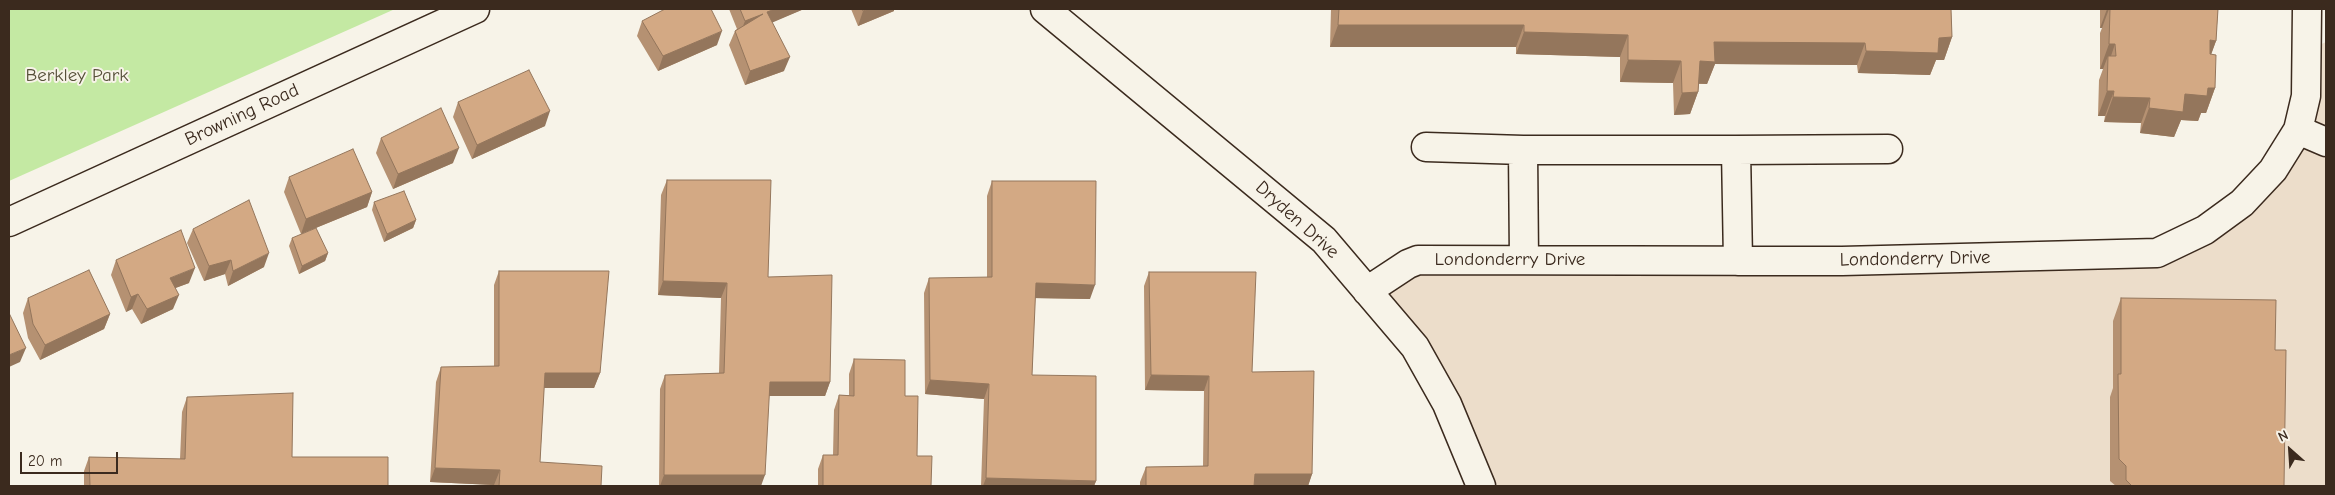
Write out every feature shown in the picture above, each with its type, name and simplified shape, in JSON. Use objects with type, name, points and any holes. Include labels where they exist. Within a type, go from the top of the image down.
[{"type":"street","name":"Browning Road","points":[[9,222],[475,9]]},
{"type":"street","name":"Dryden Drive","points":[[1045,9],[1324,240],[1415,347],[1447,404],[1481,486]]},
{"type":"street","name":"Londonderry Drive","points":[[1367,290],[1408,264],[1418,260],[1842,261],[2157,253],[2205,230],[2242,203],[2273,170],[2298,130],[2306,96],[2307,9]]},
{"type":"street","points":[[2298,130],[2326,142]]},
{"type":"street","points":[[1426,147],[1523,150],[1888,149]]},
{"type":"street","points":[[1523,150],[1524,260]]},
{"type":"street","points":[[1736,150],[1738,261]]},
{"type":"shaded area","points":[[2326,42],[2326,486],[1481,486],[1367,291],[1408,264],[2157,253],[2273,170],[2306,51]]},
{"type":"green space","name":"Berkley Park","points":[[9,9],[395,9],[9,181]]},
{"type":"building","points":[[665,9],[711,9],[722,31],[663,56],[642,21]]},
{"type":"building","points":[[740,9],[775,9],[767,12],[790,57],[750,71],[735,31],[763,14],[745,21]]},
{"type":"building","points":[[1339,9],[1951,9],[1952,37],[1939,38],[1938,53],[1866,51],[1865,43],[1714,42],[1715,62],[1700,61],[1698,92],[1682,93],[1681,61],[1628,60],[1628,35],[1524,32],[1524,25],[1338,25]]},
{"type":"building","points":[[2110,9],[2218,9],[2216,41],[2210,40],[2210,54],[2216,55],[2215,88],[2208,88],[2207,96],[2185,94],[2183,112],[2149,108],[2150,98],[2113,97],[2114,91],[2107,91],[2108,56],[2116,56],[2115,44],[2109,44]]},
{"type":"building","points":[[529,70],[550,111],[477,145],[458,102]]},
{"type":"building","points":[[441,108],[459,148],[398,174],[381,138]]},
{"type":"building","points":[[353,149],[372,192],[306,219],[289,177]]},
{"type":"building","points":[[667,180],[771,180],[768,277],[832,275],[830,382],[770,382],[765,475],[664,475],[665,375],[724,373],[727,283],[663,281]]},
{"type":"building","points":[[992,181],[1096,181],[1095,285],[1036,283],[1032,375],[1096,376],[1096,481],[986,478],[989,384],[930,380],[929,278],[992,277]]},
{"type":"building","points":[[404,191],[416,220],[387,234],[374,202]]},
{"type":"building","points":[[249,200],[269,253],[233,271],[231,260],[209,266],[193,229]]},
{"type":"building","points":[[316,228],[328,253],[302,266],[292,238]]},
{"type":"building","points":[[181,230],[195,268],[170,278],[179,295],[147,309],[138,294],[131,297],[116,260]]},
{"type":"building","points":[[89,270],[110,314],[45,345],[33,324],[28,298]]},
{"type":"building","points":[[499,271],[609,271],[600,373],[545,373],[540,462],[602,466],[601,486],[499,486],[500,470],[435,468],[441,367],[499,366]]},
{"type":"building","points":[[1149,272],[1256,272],[1252,372],[1314,371],[1312,474],[1255,474],[1254,486],[1146,486],[1146,467],[1208,466],[1209,376],[1151,375]]},
{"type":"building","points":[[2121,298],[2276,300],[2275,350],[2286,350],[2284,486],[2132,486],[2126,480],[2126,466],[2119,459],[2118,374],[2121,374]]},
{"type":"building","points":[[9,313],[26,348],[9,355]]},
{"type":"building","points":[[854,359],[905,360],[905,396],[918,396],[917,456],[932,456],[931,486],[823,486],[823,455],[838,455],[839,395],[854,396]]},
{"type":"building","points":[[293,393],[292,457],[388,457],[388,486],[90,486],[89,457],[185,459],[187,397]]}]
